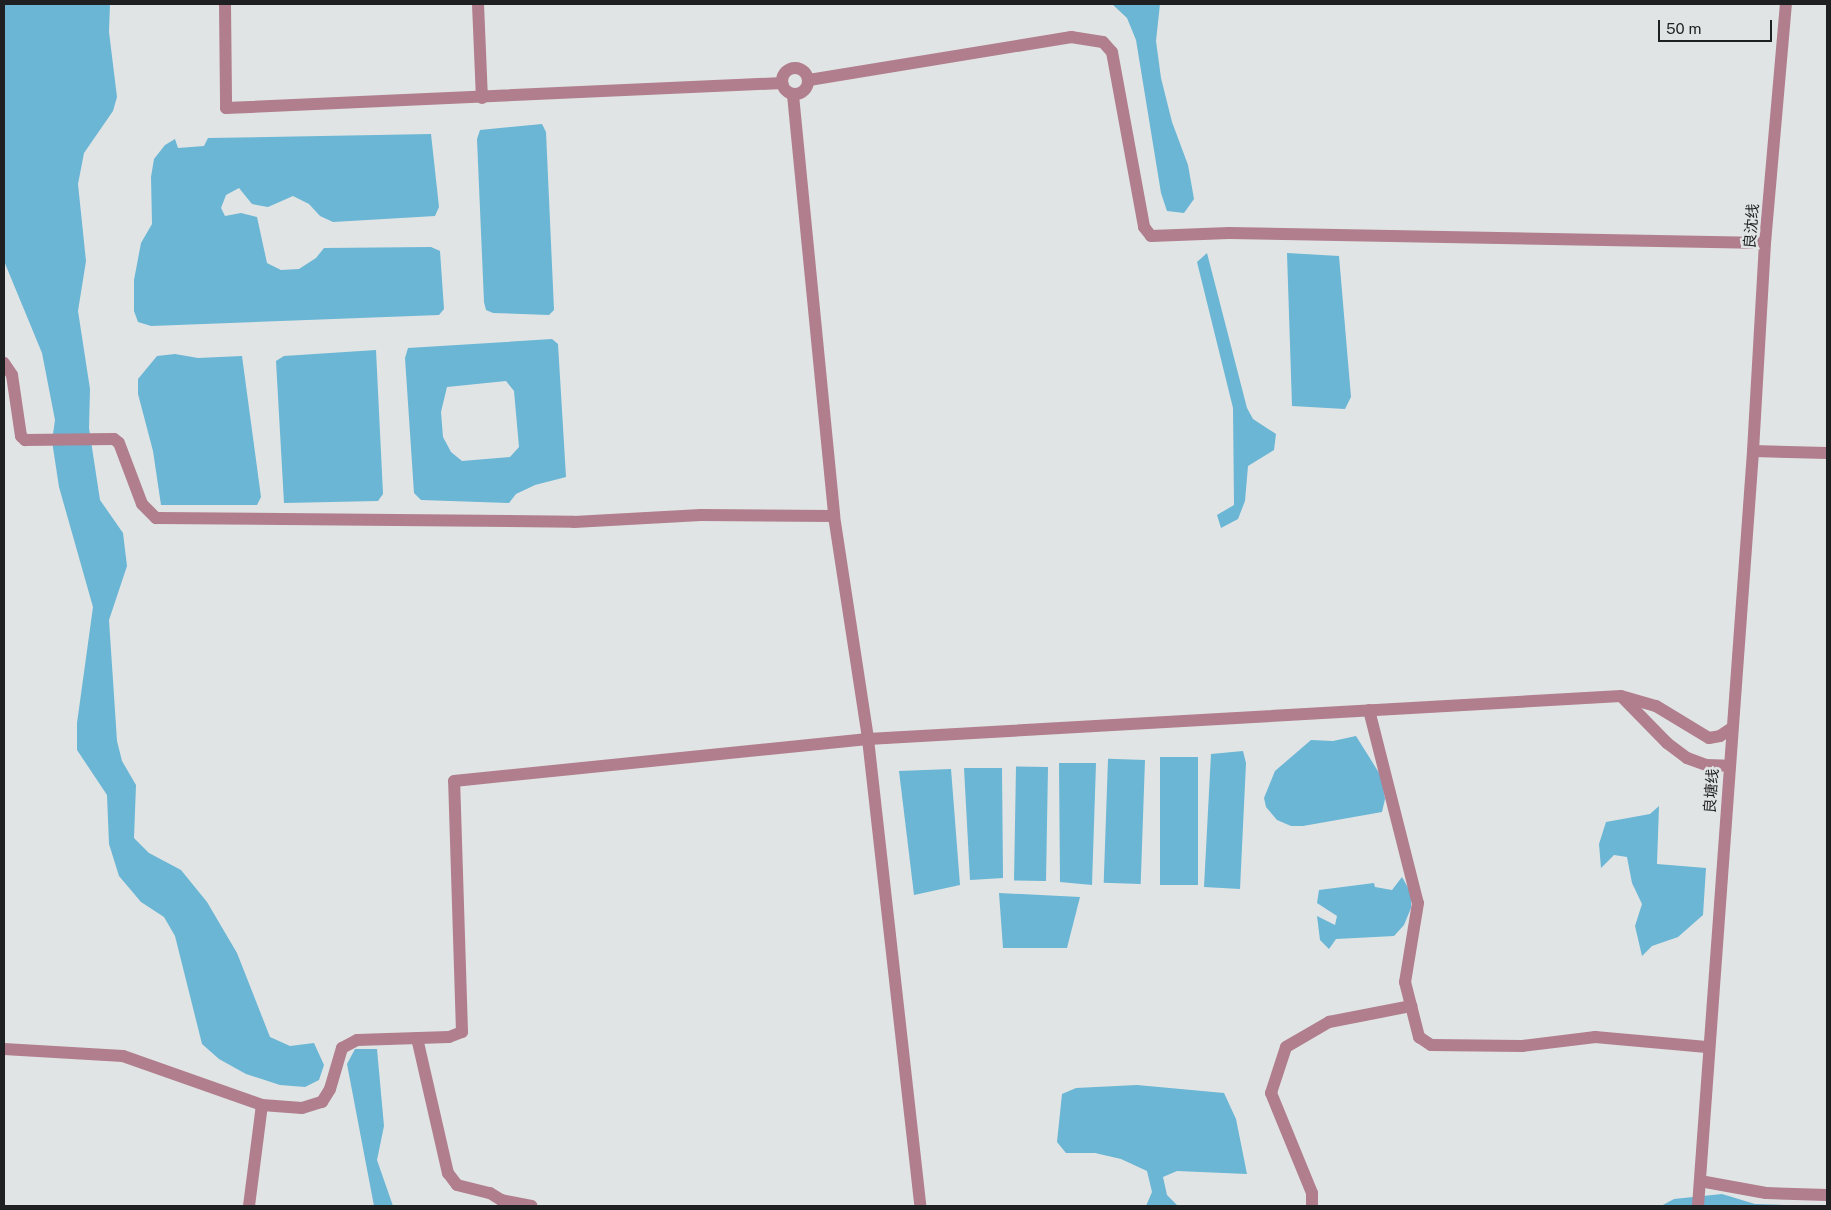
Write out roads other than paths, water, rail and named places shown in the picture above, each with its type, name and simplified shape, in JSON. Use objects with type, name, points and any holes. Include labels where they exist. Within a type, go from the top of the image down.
[{"type":"street","points":[[225,4],[226,108],[482,98],[782,83]]},
{"type":"street","points":[[478,4],[482,98]]},
{"type":"street","name":"良沈线","points":[[1754,451],[1765,243],[1786,4]]},
{"type":"street","points":[[808,80],[1071,37],[1103,42],[1112,52],[1144,227],[1151,236],[1229,233],[1765,243]]},
{"type":"street","points":[[795,68],[804,71],[808,80],[805,91],[793,95],[785,91],[782,83],[784,74],[795,68]]},
{"type":"street","points":[[793,95],[834,516],[868,739],[920,1206]]},
{"type":"street","points":[[4,363],[12,375],[22,436],[32,442],[100,437],[114,439],[119,443],[142,504],[156,518],[574,522],[701,515],[834,516]]},
{"type":"street","points":[[1754,451],[1827,453]]},
{"type":"street","name":"良塘线","points":[[1699,1194],[1708,1047],[1754,451]]},
{"type":"street","points":[[4,1049],[123,1056],[262,1105],[302,1108],[322,1102],[330,1089],[342,1048],[357,1040],[449,1037],[462,1032],[454,781],[868,739],[1621,696],[1656,706],[1710,738],[1720,736],[1732,728]]},
{"type":"street","points":[[1621,696],[1667,743],[1687,758],[1706,765],[1729,766]]},
{"type":"street","points":[[1369,710],[1418,903],[1405,982],[1419,1037],[1431,1045],[1522,1046],[1595,1037],[1708,1047]]},
{"type":"street","points":[[1312,1206],[1312,1193],[1271,1093],[1286,1047],[1329,1022],[1411,1006]]},
{"type":"street","points":[[417,1038],[448,1173],[457,1184],[490,1193],[501,1200],[531,1206]]},
{"type":"street","points":[[250,1206],[262,1105]]},
{"type":"street","points":[[1699,1194],[1766,1193],[1827,1195]]},
{"type":"water","points":[[4,4],[110,4],[109,32],[117,97],[113,111],[84,153],[78,184],[86,261],[78,311],[90,389],[89,428],[100,500],[123,533],[127,566],[109,620],[117,741],[122,761],[136,785],[134,838],[149,853],[181,870],[207,902],[237,953],[270,1037],[290,1046],[314,1043],[324,1065],[319,1080],[305,1087],[280,1085],[246,1074],[219,1059],[202,1044],[175,936],[164,917],[141,902],[119,876],[109,844],[107,795],[77,750],[77,723],[93,607],[59,487],[52,441],[55,420],[42,353],[4,261]]},
{"type":"water","points":[[1112,4],[1160,4],[1156,41],[1161,78],[1172,122],[1188,165],[1194,199],[1184,213],[1167,211],[1161,193],[1136,40],[1127,18]]},
{"type":"water","points":[[542,124],[546,132],[554,310],[549,315],[493,313],[486,310],[484,302],[477,139],[480,130]]},
{"type":"water","points":[[431,134],[439,207],[435,216],[333,222],[320,216],[309,204],[293,196],[268,207],[252,204],[239,188],[226,195],[221,208],[225,216],[241,213],[257,217],[267,263],[281,270],[299,269],[316,258],[324,248],[431,247],[440,251],[444,309],[439,315],[151,326],[138,322],[134,311],[134,280],[141,243],[152,224],[151,177],[154,159],[165,145],[175,139],[178,148],[204,146],[208,138]]},
{"type":"water","points":[[1207,253],[1247,408],[1253,419],[1276,434],[1274,450],[1248,466],[1245,501],[1238,519],[1221,528],[1217,515],[1234,505],[1233,408],[1197,262]]},
{"type":"water","points":[[1287,253],[1339,256],[1351,397],[1345,409],[1292,406]]},
{"type":"water","points":[[552,339],[558,344],[566,477],[535,485],[516,494],[509,503],[421,500],[414,493],[405,358],[408,348]],"holes":[[[506,381],[514,391],[519,447],[510,457],[462,461],[451,452],[443,437],[441,412],[447,387]]]},
{"type":"water","points":[[376,350],[383,494],[378,501],[284,503],[276,361],[284,356]]},
{"type":"water","points":[[175,354],[198,358],[242,356],[261,497],[257,505],[161,505],[153,451],[138,394],[138,379],[157,356]]},
{"type":"water","points":[[1356,736],[1381,776],[1385,799],[1382,812],[1303,826],[1291,826],[1277,820],[1266,807],[1264,798],[1275,771],[1311,740],[1333,741]]},
{"type":"water","points":[[1243,751],[1246,763],[1240,889],[1204,887],[1211,754]]},
{"type":"water","points":[[1160,757],[1198,757],[1198,885],[1160,885]]},
{"type":"water","points":[[1108,759],[1145,760],[1141,884],[1104,883]]},
{"type":"water","points":[[1059,763],[1096,763],[1092,885],[1060,882]]},
{"type":"water","points":[[1016,766],[1048,767],[1046,881],[1014,880]]},
{"type":"water","points":[[964,768],[1002,768],[1003,878],[970,880]]},
{"type":"water","points":[[951,769],[960,885],[914,895],[899,771]]},
{"type":"water","points":[[1659,806],[1657,864],[1706,868],[1703,915],[1678,937],[1652,946],[1642,956],[1635,926],[1642,904],[1632,883],[1627,857],[1614,855],[1601,868],[1599,844],[1606,822],[1650,814]]},
{"type":"water","points":[[1402,877],[1411,893],[1411,908],[1404,925],[1394,936],[1336,939],[1329,949],[1320,940],[1317,916],[1335,925],[1337,916],[1317,903],[1319,890],[1374,883],[1375,887],[1392,890]]},
{"type":"water","points":[[999,893],[1080,897],[1067,948],[1003,948]]},
{"type":"water","points":[[355,1049],[377,1049],[384,1126],[377,1160],[393,1206],[374,1206],[347,1064]]},
{"type":"water","points":[[1137,1085],[1224,1093],[1236,1119],[1247,1174],[1177,1171],[1163,1177],[1167,1195],[1178,1206],[1146,1206],[1152,1192],[1147,1171],[1121,1159],[1095,1153],[1066,1153],[1057,1142],[1062,1094],[1076,1088]]},
{"type":"water","points":[[1722,1194],[1755,1204],[1818,1206],[1661,1206],[1674,1199]]}]
